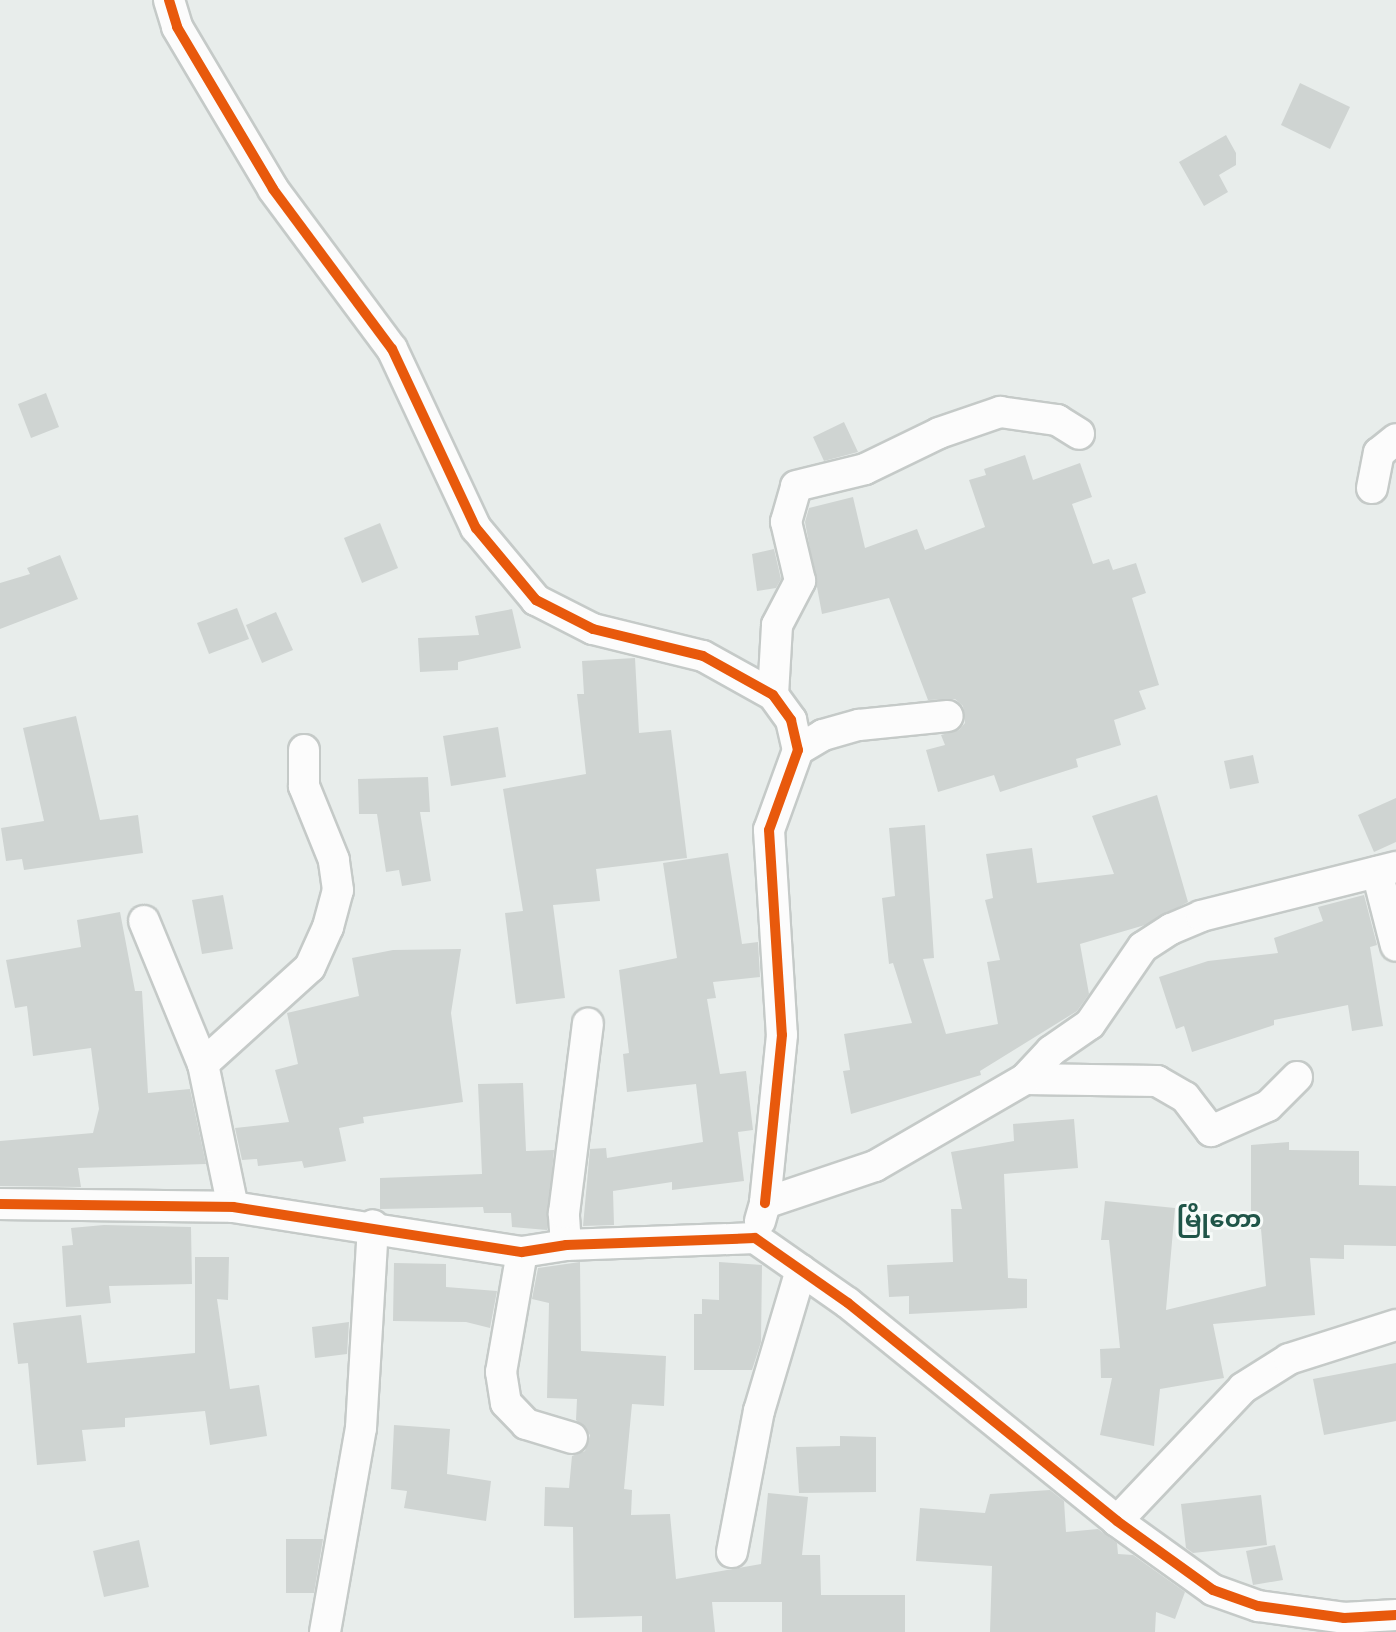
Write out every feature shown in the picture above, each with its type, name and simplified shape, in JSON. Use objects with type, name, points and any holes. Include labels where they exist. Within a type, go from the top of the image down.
[{"type":"street","points":[[169,0],[177,27],[273,189],[392,349],[476,528],[536,600],[593,629],[685,647],[773,695],[791,720],[798,750],[769,830],[782,1035],[765,1203],[755,1238]]},
{"type":"street","points":[[773,695],[777,625],[800,581],[786,522],[796,486],[865,469],[939,433],[1000,412],[1057,420],[1079,434]]},
{"type":"street","points":[[1372,488],[1379,453],[1396,439]]},
{"type":"street","points":[[798,750],[823,735],[859,725],[948,716]]},
{"type":"street","points":[[203,1064],[310,967],[328,927],[338,890],[334,860],[304,786],[304,750]]},
{"type":"street","points":[[765,1203],[875,1166],[1025,1079],[1051,1051],[1090,1024],[1143,947],[1171,929],[1201,916],[1386,869],[1396,946]]},
{"type":"street","points":[[144,921],[203,1064],[233,1207]]},
{"type":"street","points":[[566,1245],[564,1213],[588,1024]]},
{"type":"street","points":[[1025,1079],[1157,1081],[1185,1097],[1211,1131],[1268,1106],[1297,1077]]},
{"type":"street","points":[[0,1204],[233,1207],[373,1225],[522,1252],[566,1245],[755,1238],[801,1270],[1117,1521],[1258,1619],[1396,1615]]},
{"type":"street","points":[[325,1632],[361,1428],[373,1225]]},
{"type":"street","points":[[522,1252],[501,1372],[506,1403],[526,1424],[572,1438]]},
{"type":"street","points":[[732,1552],[759,1411],[801,1270]]},
{"type":"street","points":[[1117,1521],[1243,1388],[1289,1359],[1396,1325]]},
{"type":"building","points":[[1300,83],[1350,107],[1330,149],[1281,125]]},
{"type":"building","points":[[1226,135],[1236,153],[1236,165],[1219,175],[1228,192],[1204,206],[1179,162]]},
{"type":"building","points":[[46,393],[59,427],[31,438],[18,404]]},
{"type":"building","points":[[844,422],[858,452],[824,461],[813,437]]},
{"type":"building","points":[[1025,455],[1033,480],[1080,463],[1092,497],[1072,504],[1093,564],[1109,559],[1113,570],[1136,563],[1146,593],[1132,598],[1159,685],[1139,691],[1146,709],[1114,720],[1121,745],[1076,759],[1078,767],[1000,792],[994,775],[938,792],[926,750],[945,745],[941,735],[959,730],[965,723],[963,706],[955,699],[928,700],[889,598],[822,614],[805,522],[809,508],[853,497],[865,548],[917,529],[925,550],[985,527],[969,480],[986,475],[984,469]]},
{"type":"building","points":[[380,523],[398,568],[362,583],[344,538]]},
{"type":"building","points":[[774,549],[781,579],[776,588],[757,591],[752,554]]},
{"type":"building","points":[[60,555],[78,599],[0,629],[0,583],[30,574],[27,568]]},
{"type":"building","points":[[237,608],[249,639],[209,654],[197,623]]},
{"type":"building","points":[[512,609],[521,648],[458,662],[458,670],[420,672],[418,638],[479,635],[475,616]]},
{"type":"building","points":[[276,612],[293,650],[262,663],[246,625]]},
{"type":"building","points":[[635,658],[639,733],[671,730],[687,858],[596,869],[600,901],[553,905],[565,998],[516,1004],[505,913],[523,911],[503,789],[586,774],[577,694],[584,694],[582,661]]},
{"type":"building","points":[[76,716],[100,820],[138,815],[143,853],[24,870],[22,859],[6,861],[1,828],[44,821],[23,728]]},
{"type":"building","points":[[498,727],[506,777],[451,786],[443,736]]},
{"type":"building","points":[[1253,755],[1259,783],[1230,789],[1224,761]]},
{"type":"building","points":[[428,777],[430,812],[420,812],[431,881],[402,886],[399,870],[386,872],[377,814],[359,814],[358,779]]},
{"type":"building","points":[[1157,795],[1188,902],[1145,925],[1080,944],[1089,994],[1077,1011],[980,1071],[981,1075],[851,1114],[843,1071],[850,1070],[844,1034],[912,1023],[893,963],[889,964],[882,898],[895,896],[889,828],[925,825],[934,958],[923,959],[946,1034],[998,1024],[987,962],[1000,960],[985,900],[993,898],[986,854],[1032,848],[1037,883],[1114,874],[1092,816]]},
{"type":"building","points":[[1396,798],[1396,842],[1374,852],[1358,815]]},
{"type":"building","points":[[728,853],[742,944],[758,942],[760,977],[713,982],[716,998],[707,999],[720,1074],[746,1071],[753,1130],[738,1132],[744,1181],[672,1190],[672,1182],[613,1191],[614,1225],[583,1226],[590,1149],[606,1148],[607,1158],[703,1142],[696,1084],[627,1092],[623,1054],[629,1053],[619,970],[677,958],[663,863]]},
{"type":"building","points":[[223,895],[233,949],[202,954],[192,900]]},
{"type":"building","points":[[1364,895],[1377,945],[1370,947],[1383,1026],[1352,1031],[1348,1005],[1274,1020],[1274,1025],[1192,1052],[1184,1026],[1176,1029],[1159,977],[1208,961],[1278,953],[1274,938],[1323,921],[1318,907]]},
{"type":"building","points":[[120,912],[135,991],[142,991],[148,1093],[190,1089],[206,1164],[78,1168],[81,1187],[0,1186],[0,1141],[93,1133],[99,1109],[91,1048],[33,1056],[27,1006],[15,1008],[6,960],[81,947],[77,920]]},
{"type":"building","points":[[461,949],[451,1013],[463,1102],[363,1117],[364,1123],[339,1128],[346,1161],[304,1168],[302,1161],[258,1166],[257,1159],[242,1160],[235,1128],[289,1122],[275,1070],[298,1064],[287,1013],[359,996],[352,958],[393,950]]},
{"type":"building","points":[[523,1083],[526,1151],[554,1150],[547,1230],[512,1227],[511,1213],[484,1213],[483,1207],[380,1209],[380,1178],[482,1174],[478,1084]]},
{"type":"building","points":[[1074,1119],[1078,1168],[1004,1174],[1008,1278],[1027,1279],[1027,1308],[909,1314],[909,1296],[889,1297],[887,1265],[953,1262],[951,1209],[962,1209],[951,1152],[1014,1141],[1013,1124]]},
{"type":"building","points":[[1289,1142],[1289,1150],[1359,1151],[1359,1185],[1396,1186],[1396,1246],[1344,1245],[1344,1259],[1310,1258],[1315,1315],[1213,1324],[1224,1378],[1160,1389],[1154,1446],[1100,1435],[1112,1378],[1101,1378],[1100,1349],[1120,1348],[1109,1240],[1101,1240],[1105,1201],[1175,1208],[1166,1310],[1266,1286],[1261,1229],[1251,1230],[1251,1145]]},
{"type":"building","points":[[104,1225],[191,1227],[192,1284],[109,1286],[111,1303],[66,1307],[62,1246],[73,1245],[71,1228]]},
{"type":"building","points":[[195,1257],[229,1257],[228,1300],[217,1299],[230,1389],[259,1385],[267,1436],[210,1445],[205,1411],[125,1418],[125,1427],[82,1430],[86,1461],[37,1465],[28,1363],[18,1364],[13,1323],[81,1315],[87,1363],[195,1353]]},
{"type":"building","points":[[580,1262],[581,1351],[666,1356],[664,1406],[632,1404],[624,1489],[632,1490],[631,1515],[670,1514],[676,1579],[761,1564],[768,1493],[808,1497],[802,1555],[820,1555],[821,1595],[905,1595],[905,1632],[782,1632],[782,1602],[712,1602],[715,1632],[642,1632],[642,1616],[574,1618],[573,1527],[544,1526],[545,1487],[569,1488],[572,1456],[585,1451],[590,1435],[576,1420],[577,1399],[547,1398],[549,1303],[532,1299],[538,1268]]},
{"type":"building","points":[[719,1262],[762,1265],[761,1342],[752,1370],[694,1370],[694,1314],[702,1314],[702,1299],[719,1300]]},
{"type":"building","points":[[394,1263],[446,1264],[446,1287],[497,1291],[490,1328],[466,1322],[393,1321]]},
{"type":"building","points":[[349,1322],[347,1354],[315,1358],[312,1327]]},
{"type":"building","points":[[1396,1363],[1396,1421],[1324,1435],[1313,1379]]},
{"type":"building","points":[[394,1425],[450,1429],[447,1474],[491,1481],[486,1521],[404,1508],[407,1491],[391,1489]]},
{"type":"building","points":[[840,1436],[876,1437],[876,1492],[799,1493],[796,1447],[840,1446]]},
{"type":"building","points":[[1050,1490],[1064,1501],[1066,1532],[1098,1529],[1117,1543],[1118,1554],[1133,1555],[1185,1592],[1175,1619],[1156,1612],[1155,1632],[990,1632],[992,1566],[916,1561],[920,1508],[985,1513],[990,1494]]},
{"type":"building","points":[[1261,1495],[1267,1545],[1193,1553],[1186,1548],[1181,1504]]},
{"type":"building","points":[[286,1539],[323,1539],[314,1593],[286,1593]]},
{"type":"building","points":[[139,1540],[149,1587],[104,1597],[93,1551]]},
{"type":"building","points":[[1275,1545],[1283,1580],[1253,1585],[1246,1551]]},
{"type":"cycle path","points":[[169,0],[177,27],[273,189],[392,349],[476,528],[536,600],[593,629],[703,656],[773,695],[791,720],[798,750],[769,830],[782,1035],[765,1203]]},
{"type":"cycle path","points":[[0,1204],[233,1207],[522,1252],[566,1245],[755,1238],[848,1303],[1117,1521],[1213,1590],[1258,1606],[1344,1618],[1396,1615]]},
{"type":"district","name":"မြိုတော","points":[[1219,1220]]}]
